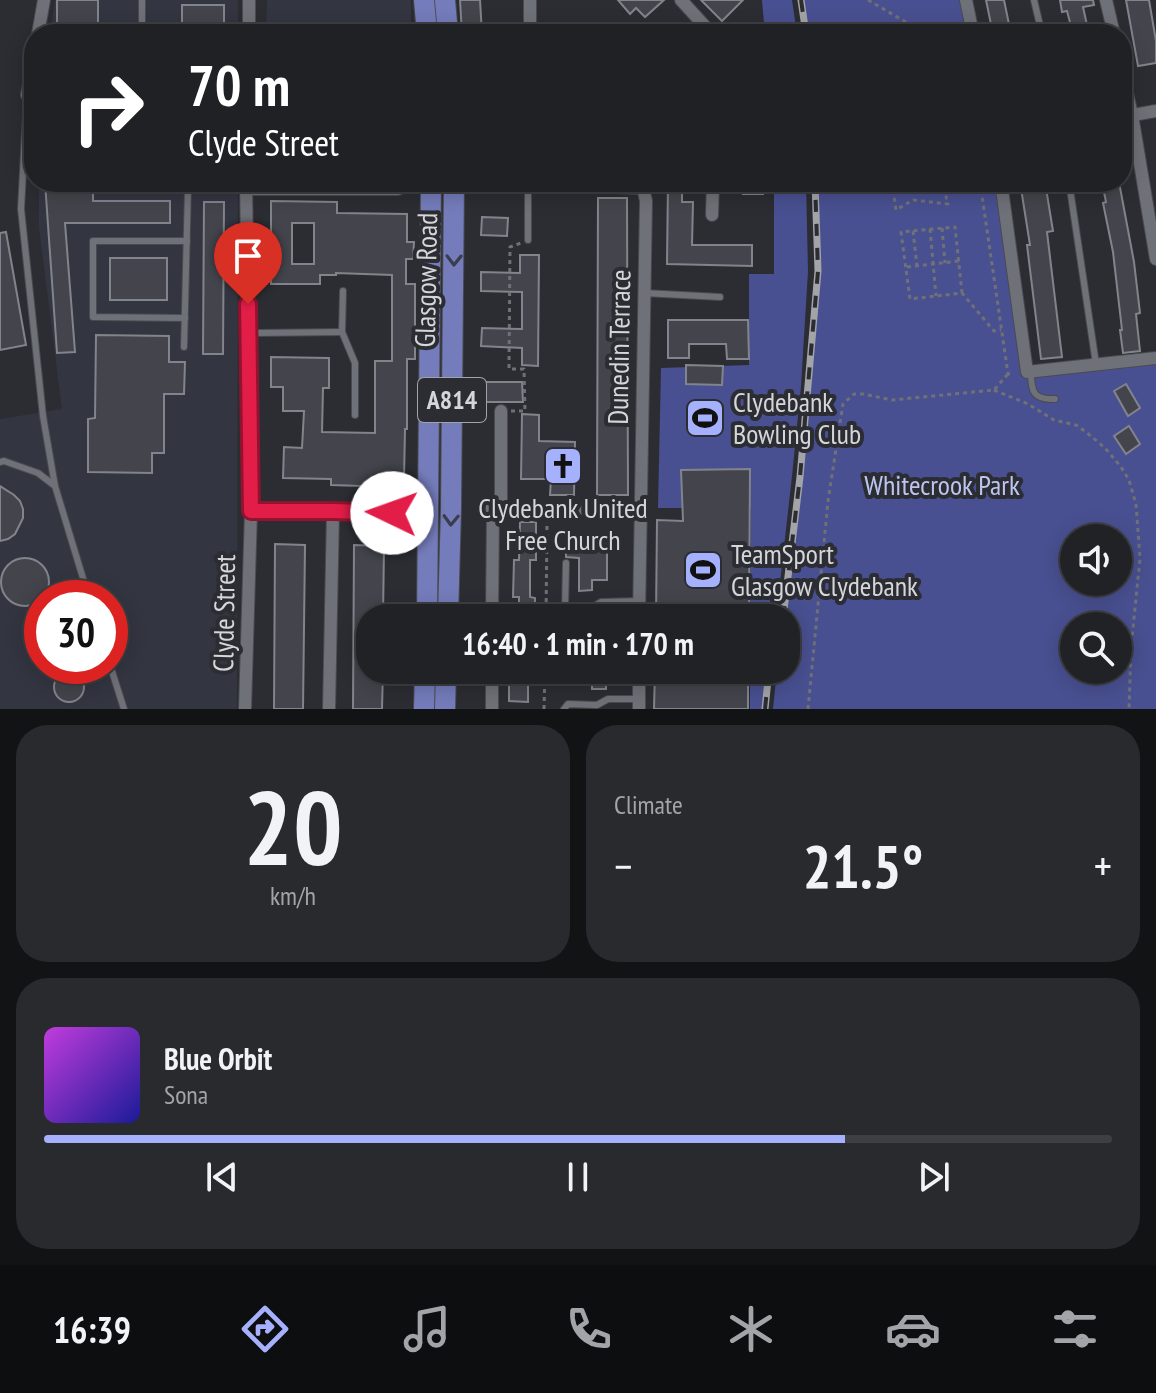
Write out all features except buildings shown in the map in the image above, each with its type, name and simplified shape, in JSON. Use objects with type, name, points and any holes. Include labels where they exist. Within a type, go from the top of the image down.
[{"type":"main road","points":[[424,0],[426,24]]},
{"type":"main road","points":[[445,0],[447,24]]},
{"type":"main road","name":"Glasgow Road","points":[[427,604],[431,192]]},
{"type":"main road","name":"Glasgow Road","points":[[448,604],[454,192]]},
{"type":"main road","points":[[424,709],[425,684]]},
{"type":"main road","points":[[445,709],[446,684]]},
{"type":"street","points":[[40,24],[44,0]]},
{"type":"street","points":[[249,0],[249,24]]},
{"type":"street","points":[[530,0],[530,24]]},
{"type":"street","points":[[681,0],[703,24]]},
{"type":"street","points":[[966,0],[971,24]]},
{"type":"street","points":[[1106,0],[1112,24]]},
{"type":"street","points":[[1132,115],[1156,111]]},
{"type":"street","points":[[1132,141],[1156,259]]},
{"type":"street","name":"Clyde Street","points":[[245,709],[251,511],[246,192]]},
{"type":"street","name":"Dunedin Terrace","points":[[640,604],[644,192]]},
{"type":"street","points":[[712,215],[713,192]]},
{"type":"street","points":[[1002,192],[1029,371],[1156,358]]},
{"type":"street","points":[[492,604],[493,508],[501,411]]},
{"type":"street","points":[[493,508],[640,508]]},
{"type":"street","points":[[251,511],[392,513]]},
{"type":"street","points":[[329,709],[333,511]]},
{"type":"street","points":[[492,684],[492,709]]},
{"type":"lane","points":[[142,0],[142,24]]},
{"type":"lane","points":[[1034,0],[1040,24]]},
{"type":"lane","points":[[24,152],[21,209],[43,416],[55,486],[84,580]]},
{"type":"lane","points":[[184,347],[188,192]]},
{"type":"lane","points":[[528,192],[528,240]]},
{"type":"lane","points":[[1070,192],[1096,364]]},
{"type":"lane","points":[[185,318],[93,317],[93,241],[187,241]]},
{"type":"lane","points":[[343,291],[342,332],[355,363],[355,415]]},
{"type":"lane","points":[[644,293],[720,297]]},
{"type":"lane","points":[[248,333],[342,332]]},
{"type":"lane","points":[[1029,371],[1035,394],[1042,399],[1055,399]]},
{"type":"lane","points":[[0,462],[38,473],[55,486]]},
{"type":"lane","points":[[565,604],[566,563]]},
{"type":"lane","points":[[598,604],[640,601]]},
{"type":"lane","points":[[116,684],[124,709]]},
{"type":"lane","points":[[564,709],[568,704],[597,705],[608,699],[639,704]]},
{"type":"path","points":[[868,0],[909,24]]},
{"type":"path","points":[[893,192],[896,210],[913,200],[948,204],[945,192]]},
{"type":"path","points":[[981,192],[1008,374]]},
{"type":"path","points":[[962,293],[910,299],[901,232],[955,227],[962,293],[994,331],[1001,330]]},
{"type":"path","points":[[942,228],[945,263]]},
{"type":"path","points":[[930,229],[936,296]]},
{"type":"path","points":[[913,231],[917,266]]},
{"type":"path","points":[[452,411],[525,411],[524,369],[509,369],[510,247],[528,240]]},
{"type":"path","points":[[906,267],[959,261]]},
{"type":"path","points":[[994,390],[1008,374],[1029,371]]},
{"type":"path","points":[[808,709],[828,501],[843,404],[854,394],[892,400],[994,390],[1028,404],[1054,420],[1076,425],[1105,448],[1129,480],[1136,504],[1140,541],[1129,709]]},
{"type":"path","points":[[392,513],[393,499],[430,500]]},
{"type":"path","points":[[546,604],[547,508]]},
{"type":"path","points":[[544,709],[545,684]]},
{"type":"shaded area","points":[[55,0],[238,0],[238,24],[51,24]]},
{"type":"shaded area","points":[[267,0],[411,0],[411,24],[266,24]]},
{"type":"shaded area","points":[[39,192],[238,192],[237,709],[0,709],[0,419],[62,409],[39,228]]},
{"type":"green space","points":[[762,0],[792,0],[796,24],[764,24]]},
{"type":"green space","points":[[801,0],[966,0],[971,24],[805,24]]},
{"type":"green space","points":[[774,192],[806,192],[808,271],[801,386],[778,604],[750,604],[751,508],[658,508],[661,368],[749,365],[749,274],[774,274]]},
{"type":"green space","name":"Whitecrook Park","points":[[815,192],[1002,192],[1027,371],[1156,358],[1156,709],[773,709],[776,684],[800,684],[800,604],[785,604],[810,360],[815,274]]},
{"type":"green space","points":[[750,684],[768,684],[765,709],[750,709]]},
{"type":"railway","points":[[801,0],[805,24]]},
{"type":"railway","points":[[785,604],[800,477],[818,271],[815,192]]},
{"type":"railway","points":[[765,709],[768,684]]},
{"type":"place","name":"Clydebank Bowling Club","points":[[705,418]]},
{"type":"place","name":"Clydebank United Free Church","points":[[563,466]]},
{"type":"place","name":"TeamSport Glasgow Clydebank","points":[[703,570]]},
{"type":"route","points":[[248,304],[251,511],[392,513]]}]
